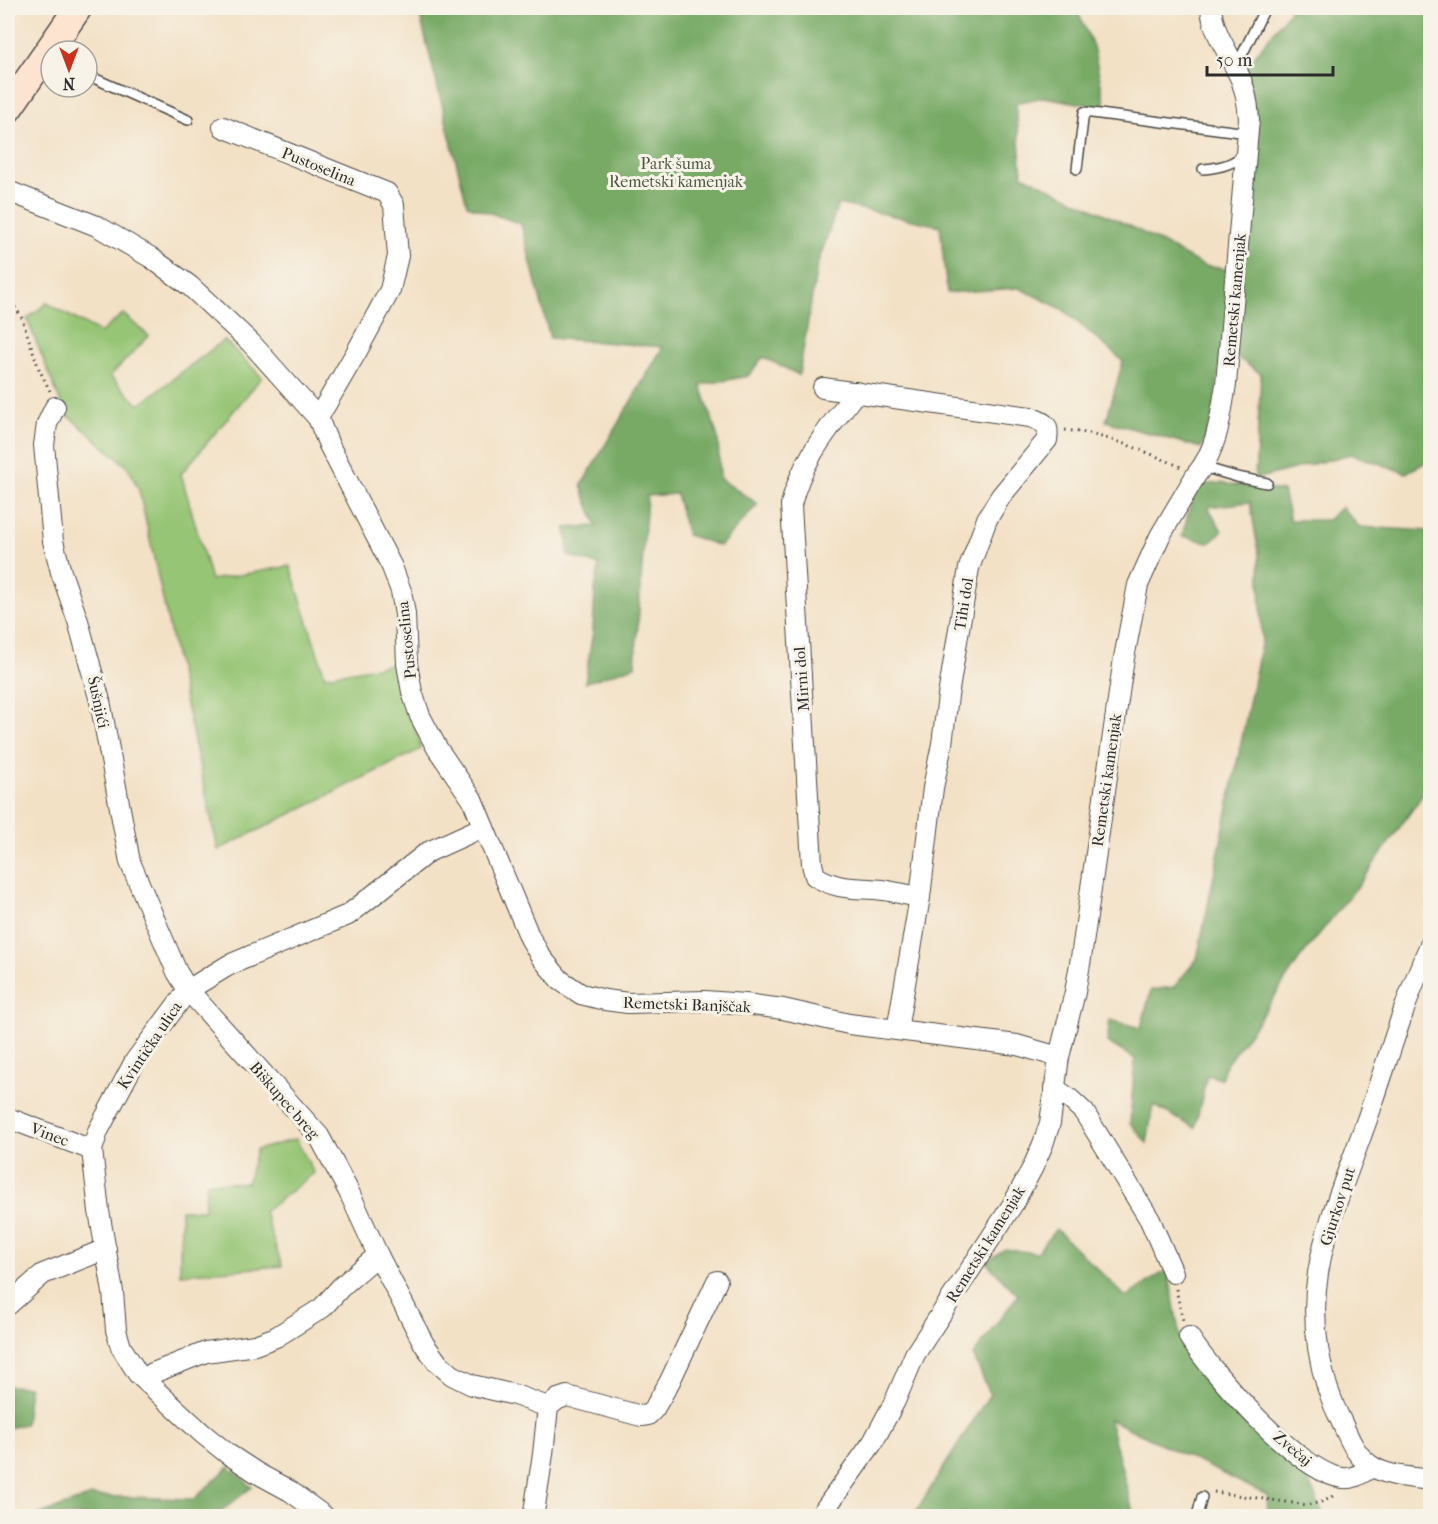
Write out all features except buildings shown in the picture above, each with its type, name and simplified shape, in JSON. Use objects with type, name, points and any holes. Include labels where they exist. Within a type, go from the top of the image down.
[{"type":"main road","points":[[58,39],[78,8]]},
{"type":"main road","points":[[8,109],[39,68]]},
{"type":"street","name":"Remetski kamenjak","points":[[820,1516],[873,1442],[895,1401],[915,1354],[1013,1204],[1033,1167],[1050,1123],[1059,1057],[1081,958],[1124,658],[1138,585],[1160,536],[1212,446],[1226,384],[1247,141],[1248,98],[1237,70],[1218,38],[1212,21],[1211,8]]},
{"type":"street","name":"Pustoselina","points":[[223,127],[387,193],[394,205],[398,256],[390,290],[318,418]]},
{"type":"street","name":"Pustoselina","points":[[8,191],[97,226],[150,257],[190,286],[251,343],[318,418],[392,567],[401,591],[405,614],[407,664],[412,692],[420,716],[437,748],[472,799],[483,827]]},
{"type":"street","points":[[824,388],[1030,417],[1044,423],[1049,430]]},
{"type":"street","name":"Mirni dol","points":[[856,392],[820,440],[804,467],[795,486],[790,505],[812,864],[815,876],[830,885],[849,889],[882,890],[920,897]]},
{"type":"street","name":"Šušnjići","points":[[55,407],[47,424],[44,445],[53,541],[100,701],[130,862],[177,972],[188,990]]},
{"type":"street","name":"Tihi dol","points":[[897,1030],[920,897],[933,788],[942,744],[969,567],[987,519],[1021,469],[1047,440],[1049,430]]},
{"type":"street","name":"Kvintička ulica","points":[[324,1516],[290,1491],[228,1454],[138,1374],[121,1347],[116,1330],[92,1150],[102,1123],[135,1061],[188,990],[229,965],[348,915],[428,852],[483,827]]},
{"type":"street","name":"Remetski Banjščak","points":[[483,827],[530,938],[541,957],[560,980],[581,994],[628,1003],[705,1001],[783,1009],[849,1024],[1017,1045],[1059,1057]]},
{"type":"street","name":"Gjurkov put","points":[[1372,1467],[1350,1443],[1325,1380],[1319,1358],[1317,1335],[1318,1274],[1325,1243],[1347,1176],[1410,995],[1431,945]]},
{"type":"street","name":"Biškupec breg","points":[[188,990],[319,1136],[349,1192],[378,1256],[424,1344],[437,1362],[452,1375],[472,1385],[515,1395],[548,1407]]},
{"type":"street","points":[[1054,1088],[1084,1112],[1150,1220],[1173,1273]]},
{"type":"street","name":"Vinec","points":[[8,1118],[92,1150]]},
{"type":"street","points":[[8,1305],[43,1274],[106,1249]]},
{"type":"street","points":[[144,1379],[153,1373],[206,1352],[255,1345],[276,1337],[322,1308],[342,1286],[378,1256]]},
{"type":"street","points":[[535,1516],[548,1407],[558,1399],[567,1396],[641,1416],[648,1415],[670,1381],[717,1281]]},
{"type":"street","name":"Zvečaj","points":[[1186,1330],[1212,1369],[1283,1442],[1304,1460],[1342,1479]]},
{"type":"street","points":[[1342,1479],[1355,1477],[1372,1467],[1391,1475],[1431,1480]]},
{"type":"lane","points":[[1237,70],[1265,8]]},
{"type":"lane","points":[[99,80],[188,120]]},
{"type":"lane","points":[[1077,169],[1084,112],[1247,141],[1238,160],[1203,169]]},
{"type":"lane","points":[[1199,471],[1267,483]]},
{"type":"lane","points":[[1197,1516],[1202,1497]]},
{"type":"path","points":[[8,297],[21,316],[55,407]]},
{"type":"path","points":[[1049,430],[1067,429],[1098,436],[1199,471]]},
{"type":"path","points":[[1173,1273],[1186,1330]]},
{"type":"path","points":[[1202,1497],[1207,1491],[1307,1505],[1332,1497],[1342,1479]]},
{"type":"green space","name":"Park šuma Remetski kamenjak","points":[[418,8],[1076,8],[1093,46],[1106,108],[1044,97],[1016,103],[1022,175],[1132,227],[1204,266],[1241,271],[1243,71],[1292,8],[1430,8],[1430,460],[1406,473],[1351,454],[1255,479],[1261,374],[1222,347],[1213,416],[1201,448],[1106,421],[1123,361],[1062,309],[1019,288],[947,293],[940,226],[838,204],[817,266],[799,375],[763,357],[748,376],[701,385],[718,438],[720,479],[758,504],[720,546],[687,535],[676,494],[647,496],[635,666],[585,683],[593,631],[595,589],[599,565],[568,556],[566,528],[597,526],[581,486],[663,347],[550,338],[521,224],[467,205]]},
{"type":"green space","points":[[47,303],[100,333],[123,314],[149,336],[110,376],[139,405],[224,340],[262,377],[181,474],[211,580],[290,566],[325,676],[398,663],[421,749],[218,850],[139,490],[128,467],[65,413],[27,319]]},
{"type":"green space","points":[[1221,483],[1283,491],[1290,520],[1327,520],[1342,507],[1359,527],[1430,531],[1430,780],[1419,800],[1361,882],[1300,958],[1225,1066],[1221,1079],[1207,1075],[1195,1128],[1153,1105],[1147,1143],[1130,1123],[1135,1059],[1107,1042],[1110,1020],[1141,1028],[1151,990],[1174,987],[1197,959],[1262,640],[1259,554],[1250,502],[1208,507],[1222,531],[1210,543],[1182,536],[1196,485]]},
{"type":"green space","points":[[296,1139],[314,1173],[264,1212],[282,1266],[180,1274],[181,1210],[204,1210],[207,1182],[247,1183],[256,1150]]},
{"type":"green space","points":[[1056,1229],[1126,1297],[1168,1269],[1182,1349],[1305,1473],[1324,1516],[1268,1516],[1267,1495],[1109,1419],[1134,1516],[913,1516],[990,1394],[973,1355],[1018,1295],[986,1262],[1005,1249],[1036,1253]]},
{"type":"green space","points":[[8,1386],[29,1387],[25,1424],[8,1428]]},
{"type":"green space","points":[[229,1467],[252,1487],[215,1516],[35,1516],[91,1496],[194,1499]]}]
